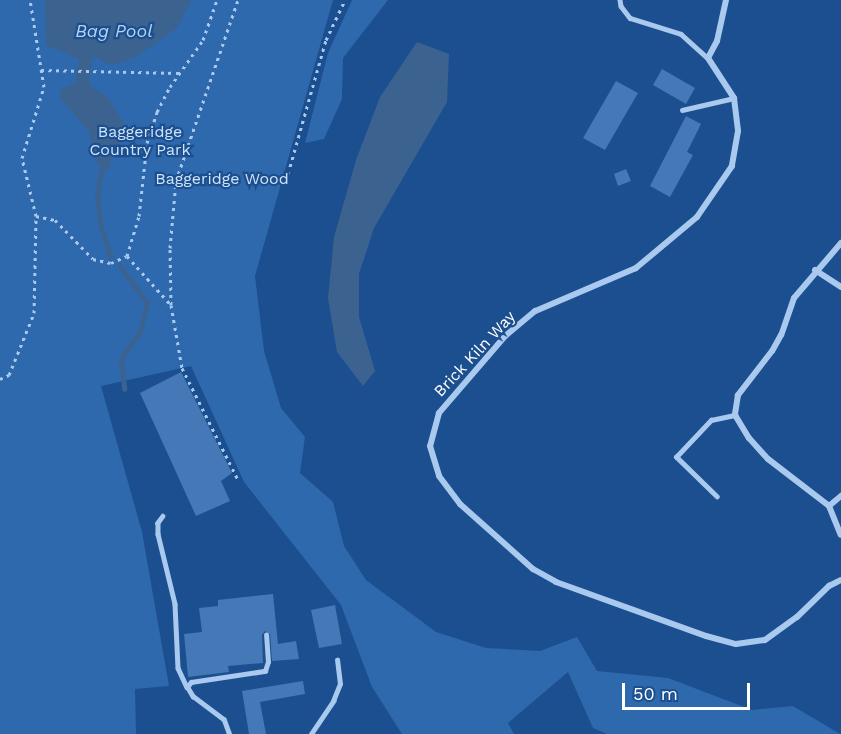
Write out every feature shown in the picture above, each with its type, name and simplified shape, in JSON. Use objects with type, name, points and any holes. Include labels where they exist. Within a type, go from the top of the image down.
[{"type":"street","points":[[708,58],[717,41],[726,0]]},
{"type":"street","name":"Brick Kiln Way","points":[[708,58],[734,98],[738,131],[732,166],[697,217],[636,268],[535,311],[506,335],[439,413],[430,446],[439,476],[460,504],[534,569],[556,582],[706,636],[736,644],[765,640],[797,617],[828,586],[841,580]]},
{"type":"street","points":[[841,243],[815,270],[794,298],[781,335],[772,351],[738,395],[735,415],[749,438],[768,459],[829,506],[841,535]]},
{"type":"street","points":[[815,270],[841,287]]},
{"type":"street","points":[[829,506],[841,496]]},
{"type":"lane","points":[[620,0],[621,6],[630,18],[681,33],[708,58]]},
{"type":"lane","points":[[682,110],[734,98]]},
{"type":"lane","points":[[717,497],[676,457],[711,420],[735,415]]},
{"type":"lane","points":[[163,516],[158,523],[158,534],[175,603],[178,668],[193,697],[224,720],[229,734]]},
{"type":"lane","points":[[187,687],[191,682],[265,671],[268,662],[266,635]]},
{"type":"lane","points":[[311,734],[333,701],[340,684],[337,660]]},
{"type":"path","points":[[0,379],[9,375],[34,313],[36,216],[22,158],[41,103],[44,87],[30,0]]},
{"type":"path","points":[[36,216],[55,220],[93,259],[111,263],[126,256],[139,216],[147,143],[157,112],[179,74],[203,40],[217,0]]},
{"type":"path","points":[[238,0],[176,181],[170,248],[171,305],[182,368],[238,480]]},
{"type":"path","points":[[286,181],[326,40],[345,0]]},
{"type":"path","points":[[41,70],[179,74]]},
{"type":"path","points":[[126,256],[171,305]]},
{"type":"green space","points":[[0,0],[333,0],[255,276],[264,351],[281,408],[305,437],[300,473],[333,502],[344,546],[366,580],[436,632],[486,648],[540,651],[577,637],[597,671],[668,678],[752,710],[793,706],[840,734],[607,734],[593,728],[568,672],[508,723],[514,734],[402,734],[372,687],[341,605],[244,482],[191,366],[101,386],[142,532],[169,686],[135,689],[136,734],[0,734]]},
{"type":"green space","points":[[352,0],[388,0],[343,58],[342,99],[324,139],[305,143],[328,53]]},
{"type":"water","name":"Bag Pool","points":[[45,0],[191,0],[177,28],[137,56],[121,63],[109,64],[93,56],[90,85],[108,98],[125,125],[125,136],[113,150],[109,169],[102,169],[94,157],[89,131],[60,98],[60,90],[75,83],[79,59],[46,45]]},
{"type":"water","points":[[417,42],[449,54],[447,102],[374,228],[359,274],[359,317],[375,371],[363,386],[337,352],[328,298],[334,237],[356,160],[380,97]]},
{"type":"building","points":[[662,69],[695,88],[686,104],[653,85]]},
{"type":"building","points":[[616,81],[638,93],[605,150],[583,138]]},
{"type":"building","points":[[686,116],[701,124],[687,152],[693,155],[670,197],[650,186]]},
{"type":"building","points":[[626,169],[631,181],[618,186],[614,174]]},
{"type":"building","points":[[181,372],[232,473],[221,481],[230,501],[196,516],[140,393]]},
{"type":"building","points":[[273,594],[278,644],[296,641],[299,659],[272,661],[270,634],[265,631],[262,635],[263,663],[228,666],[229,672],[188,677],[184,634],[202,632],[199,608],[218,606],[218,600]]},
{"type":"building","points":[[335,605],[342,644],[319,648],[311,610]]},
{"type":"building","points":[[303,681],[305,694],[260,702],[266,734],[249,734],[242,691]]},
{"type":"waterway","points":[[102,169],[97,193],[100,224],[111,257]]},
{"type":"waterway","points":[[119,265],[147,303],[140,331],[121,358],[124,389]]},
{"type":"park label","name":"Baggeridge Country Park","points":[[140,141]]},
{"type":"park label","name":"Baggeridge Wood","points":[[222,179]]}]
